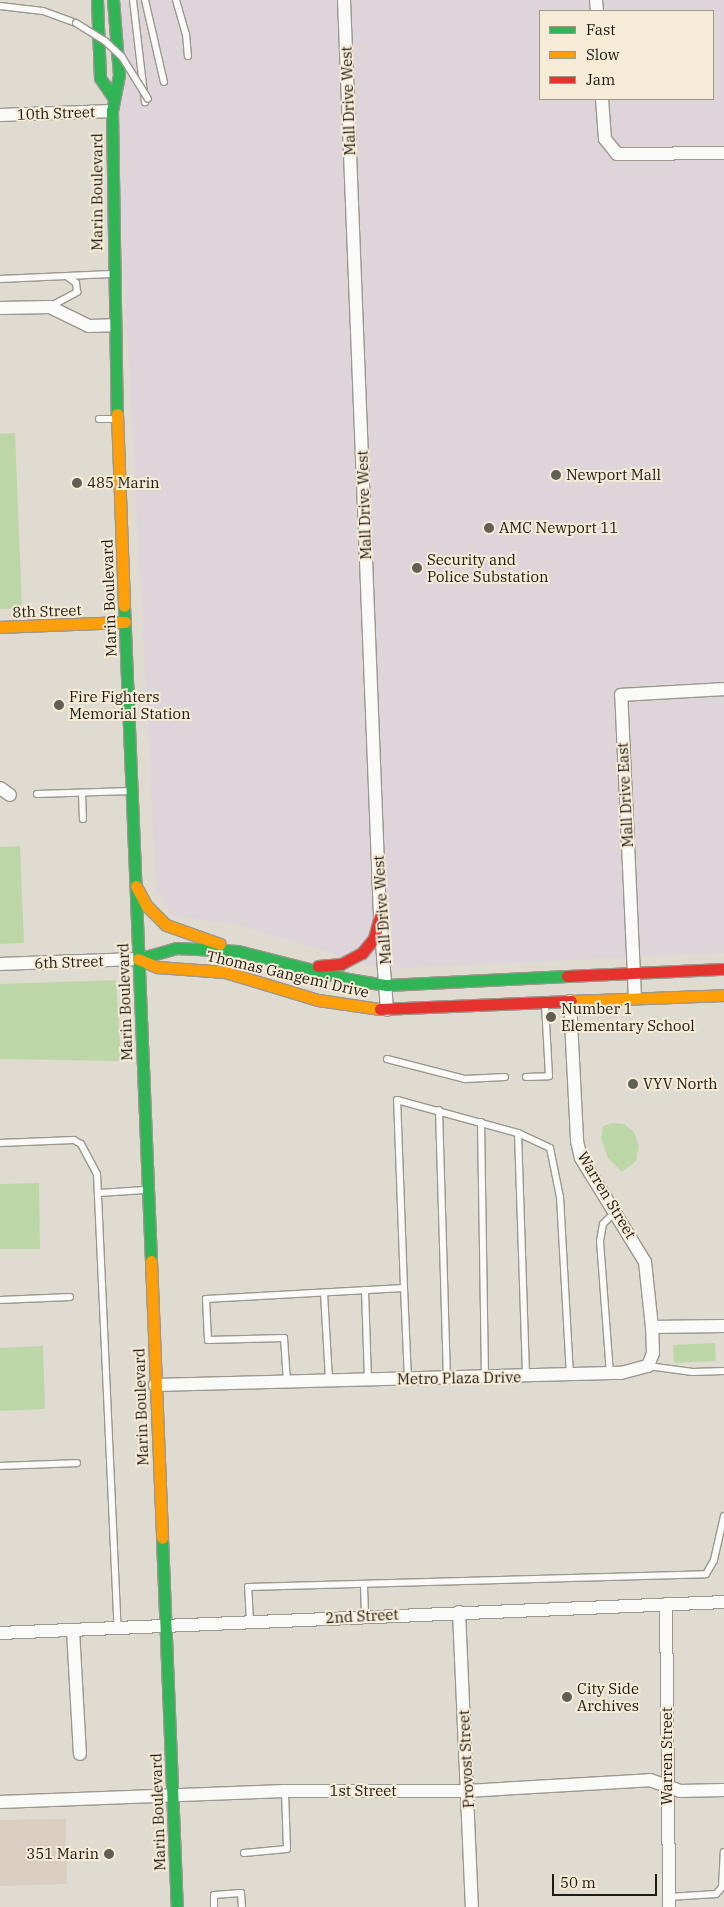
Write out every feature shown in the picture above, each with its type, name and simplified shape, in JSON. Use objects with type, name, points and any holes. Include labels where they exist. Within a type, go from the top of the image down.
[{"type":"main road","name":"Marin Boulevard","points":[[97,0],[100,78],[112,96]]},
{"type":"main road","name":"Marin Boulevard","points":[[113,0],[119,74],[112,96],[113,325],[119,419],[131,791],[177,1907]]},
{"type":"main road","name":"8th Street","points":[[0,628],[125,622]]},
{"type":"main road","points":[[135,885],[146,905],[166,925],[238,951]]},
{"type":"main road","points":[[304,965],[341,964],[355,958],[371,944],[380,915]]},
{"type":"main road","name":"Thomas Gangemi Drive","points":[[138,959],[176,948],[238,951],[304,965],[348,979],[387,985],[724,969]]},
{"type":"main road","name":"Thomas Gangemi Drive","points":[[138,959],[157,967],[225,972],[342,1006],[387,1010],[724,994]]},
{"type":"main road","points":[[570,1001],[570,992],[610,982],[613,974]]},
{"type":"street","name":"Mall Drive West","points":[[344,0],[380,915],[387,985],[387,1010]]},
{"type":"street","points":[[602,100],[605,139],[617,154],[724,153]]},
{"type":"street","name":"10th Street","points":[[0,115],[112,110]]},
{"type":"street","points":[[0,308],[50,307],[89,326],[113,325]]},
{"type":"street","name":"Mall Drive East","points":[[635,998],[620,695],[724,689]]},
{"type":"street","name":"6th Street","points":[[0,964],[138,959]]},
{"type":"street","name":"Warren Street","points":[[570,1001],[576,1141],[581,1158],[616,1211],[645,1262],[652,1327]]},
{"type":"street","points":[[648,1366],[653,1353],[652,1327],[724,1326]]},
{"type":"street","name":"Metro Plaza Drive","points":[[155,1385],[610,1374],[648,1366]]},
{"type":"street","name":"2nd Street","points":[[0,1633],[724,1602]]},
{"type":"street","name":"Warren Street","points":[[666,1604],[668,1902]]},
{"type":"street","name":"Provost Street","points":[[459,1612],[472,1907]]},
{"type":"street","points":[[73,1630],[80,1754]]},
{"type":"street","name":"1st Street","points":[[0,1802],[285,1791],[467,1791],[650,1780],[680,1791],[724,1790]]},
{"type":"lane","points":[[0,6],[43,11],[76,23],[105,41],[122,58],[146,101],[134,0]]},
{"type":"lane","points":[[145,0],[164,82]]},
{"type":"lane","points":[[176,0],[186,34],[188,56]]},
{"type":"lane","points":[[0,279],[112,274]]},
{"type":"lane","points":[[50,307],[77,292],[74,280],[66,276]]},
{"type":"lane","points":[[99,420],[119,419]]},
{"type":"lane","points":[[37,794],[131,791]]},
{"type":"lane","points":[[82,793],[84,819]]},
{"type":"lane","points":[[526,1077],[549,1076],[545,1003]]},
{"type":"lane","points":[[387,1059],[465,1079],[505,1077]]},
{"type":"lane","points":[[408,1379],[397,1100],[518,1133],[550,1148],[559,1189],[570,1375]]},
{"type":"lane","points":[[439,1110],[447,1378]]},
{"type":"lane","points":[[481,1122],[485,1377]]},
{"type":"lane","points":[[518,1133],[526,1376]]},
{"type":"lane","points":[[0,1143],[74,1140],[81,1144],[97,1174],[118,1628]]},
{"type":"lane","points":[[98,1193],[147,1190]]},
{"type":"lane","points":[[610,1374],[600,1241],[603,1224],[616,1211]]},
{"type":"lane","points":[[287,1382],[284,1338],[208,1340],[206,1299],[404,1288]]},
{"type":"lane","points":[[366,1290],[368,1380]]},
{"type":"lane","points":[[324,1293],[330,1381]]},
{"type":"lane","points":[[0,1300],[70,1297]]},
{"type":"lane","points":[[648,1366],[693,1372],[724,1371]]},
{"type":"lane","points":[[0,1466],[77,1463]]},
{"type":"lane","points":[[250,1622],[248,1588],[364,1586],[706,1574],[714,1560],[724,1516]]},
{"type":"lane","points":[[364,1586],[366,1616]]},
{"type":"lane","points":[[244,1853],[287,1849],[285,1791]]},
{"type":"lane","points":[[668,1902],[716,1894],[722,1887],[724,1852]]},
{"type":"lane","points":[[214,1907],[214,1895],[241,1893],[242,1907]]},
{"type":"shaded area","points":[[110,0],[724,0],[724,953],[384,969],[238,925],[173,916],[156,890]]},
{"type":"shaded area","points":[[66,1819],[67,1884],[0,1886],[0,1820]]},
{"type":"green space","points":[[15,433],[22,608],[0,609],[0,434]]},
{"type":"green space","points":[[20,846],[24,943],[0,944],[0,847]]},
{"type":"green space","points":[[116,980],[121,1061],[0,1059],[0,984]]},
{"type":"green space","points":[[612,1123],[624,1124],[634,1132],[639,1146],[636,1161],[622,1172],[608,1158],[601,1138],[603,1126]]},
{"type":"green space","points":[[39,1183],[40,1249],[0,1249],[0,1184]]},
{"type":"green space","points":[[715,1343],[716,1361],[674,1363],[673,1345]]},
{"type":"green space","points":[[43,1346],[45,1409],[0,1411],[0,1348]]},
{"type":"traffic: fast","points":[[97,0],[100,78],[112,96]]},
{"type":"traffic: fast","points":[[113,0],[119,75],[112,111],[117,414]]},
{"type":"traffic: fast","points":[[124,606],[151,1261]]},
{"type":"traffic: fast","points":[[138,959],[176,948],[238,951],[348,979],[387,985],[567,976]]},
{"type":"traffic: fast","points":[[162,1538],[177,1907]]},
{"type":"traffic: slow","points":[[117,414],[124,606]]},
{"type":"traffic: slow","points":[[0,627],[125,622]]},
{"type":"traffic: slow","points":[[136,886],[146,905],[166,925],[220,944]]},
{"type":"traffic: slow","points":[[138,959],[157,967],[225,972],[318,1000],[380,1009]]},
{"type":"traffic: slow","points":[[571,1001],[724,995]]},
{"type":"traffic: slow","points":[[151,1261],[162,1538]]},
{"type":"traffic: jam","points":[[318,966],[341,964],[362,953],[374,938],[380,915]]},
{"type":"traffic: jam","points":[[567,976],[724,969]]},
{"type":"traffic: jam","points":[[380,1009],[571,1001]]},
{"type":"place","name":"Newport Mall","points":[[556,475]]},
{"type":"place","name":"485 Marin","points":[[77,483]]},
{"type":"place","name":"AMC Newport 11","points":[[489,528]]},
{"type":"place","name":"Security and Police Substation","points":[[417,568]]},
{"type":"place","name":"Fire Fighters Memorial Station","points":[[59,705]]},
{"type":"place","name":"Number 1 Elementary School","points":[[551,1017]]},
{"type":"place","name":"VYV North","points":[[633,1084]]},
{"type":"place","name":"City Side Archives","points":[[567,1697]]},
{"type":"place","name":"351 Marin","points":[[109,1854]]}]
